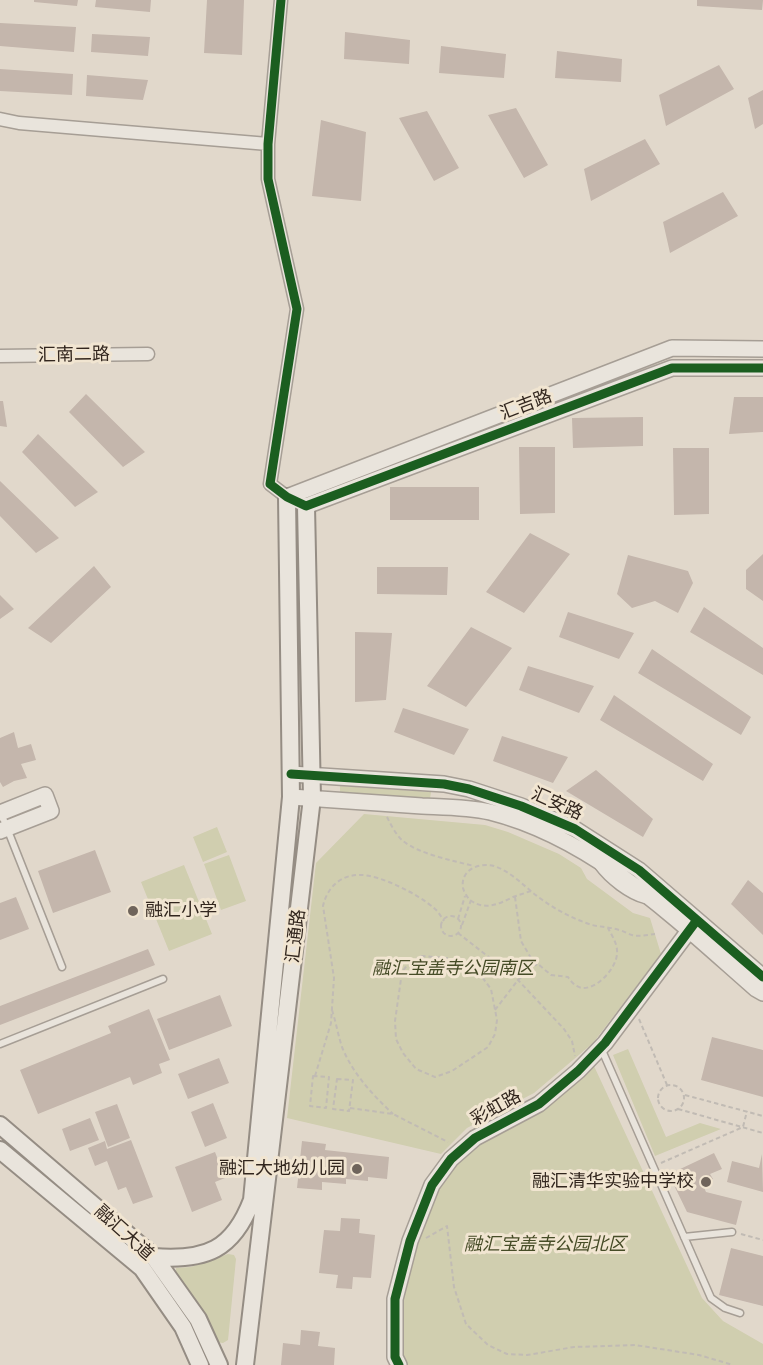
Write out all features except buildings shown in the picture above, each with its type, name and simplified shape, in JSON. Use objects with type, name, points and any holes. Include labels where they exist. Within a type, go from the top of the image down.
[{"type":"main road","name":"汇通路","points":[[154,1257],[176,1259],[196,1256],[216,1249],[233,1235],[244,1219],[252,1200],[291,797],[287,497]]},
{"type":"main road","name":"汇通路","points":[[245,1365],[312,798],[306,506]]},
{"type":"main road","name":"融汇大道","points":[[0,1125],[154,1257],[198,1319],[219,1365]]},
{"type":"main road","name":"融汇大道","points":[[0,1150],[142,1268],[183,1327],[200,1365]]},
{"type":"street","points":[[281,0],[268,144],[268,179],[297,309],[270,484],[287,497],[306,506]]},
{"type":"street","points":[[0,118],[19,123],[268,144]]},
{"type":"street","name":"汇吉路","points":[[287,497],[672,348],[763,349]]},
{"type":"street","name":"汇南二路","points":[[0,356],[148,354]]},
{"type":"street","name":"汇吉路","points":[[306,506],[672,368],[763,369]]},
{"type":"street","name":"汇安路","points":[[291,774],[444,784],[469,789],[521,806],[575,829],[639,870],[756,989],[763,993]]},
{"type":"street","points":[[0,813],[45,795],[51,811],[4,830]]},
{"type":"street","name":"汇安路","points":[[291,797],[487,811],[514,819],[565,840],[630,882],[654,902],[693,926],[763,977]]},
{"type":"street","name":"彩虹路","points":[[399,1365],[395,1357],[395,1299],[408,1248],[432,1185],[451,1159],[475,1137],[539,1104],[578,1071],[601,1048],[693,926]]},
{"type":"lane","points":[[0,813],[4,830],[62,967]]},
{"type":"lane","points":[[0,1044],[163,979]]},
{"type":"lane","points":[[601,1048],[711,1298],[725,1308],[740,1313]]},
{"type":"lane","points":[[684,1237],[732,1232]]},
{"type":"path","points":[[386,816],[402,840],[414,848],[474,866],[484,864],[494,866],[521,881],[558,910],[580,921],[621,930],[631,935],[655,934]]},
{"type":"path","points":[[474,866],[464,879],[463,889],[468,898],[478,904],[490,906],[531,891]]},
{"type":"path","points":[[315,1076],[329,1077],[326,1108],[310,1106],[313,1076],[315,1076],[331,1023],[334,978],[323,906],[325,895],[333,884],[344,878],[360,874],[381,879],[404,888],[437,910],[444,921]]},
{"type":"path","points":[[458,919],[466,894]]},
{"type":"path","points":[[514,896],[521,941],[531,958],[551,975],[568,977],[572,983],[582,988],[594,985],[615,964],[618,953],[616,942],[608,928]]},
{"type":"path","points":[[318,900],[324,901]]},
{"type":"path","points":[[461,927],[458,919],[452,917],[444,921],[442,926],[446,934],[452,936],[458,933],[461,927],[471,900]]},
{"type":"path","points":[[458,933],[518,980],[564,1029],[572,1041],[578,1071]]},
{"type":"path","points":[[495,1010],[491,989],[482,977],[464,963],[447,958],[422,956],[408,964],[402,972],[395,1021],[396,1039],[403,1053],[416,1069],[435,1077],[452,1071],[488,1047],[495,1034],[497,1020],[495,1010],[518,980],[537,964]]},
{"type":"path","points":[[633,1005],[667,1085]]},
{"type":"path","points":[[332,1008],[342,1046],[352,1067],[370,1093],[393,1114],[451,1144]]},
{"type":"path","points":[[350,1108],[353,1080],[337,1079],[333,1109],[349,1111],[350,1108],[393,1114]]},
{"type":"path","points":[[678,1109],[684,1103],[684,1094],[679,1087],[667,1085],[658,1095],[659,1103],[666,1110],[678,1109],[763,1132]]},
{"type":"path","points":[[328,1086],[336,1087]]},
{"type":"path","points":[[684,1094],[763,1116]]},
{"type":"path","points":[[743,1127],[747,1111]]},
{"type":"path","points":[[653,1166],[743,1127]]},
{"type":"path","points":[[408,1248],[447,1226],[454,1287],[466,1324],[488,1346],[507,1354],[527,1355],[574,1347],[635,1345],[699,1355],[733,1365]]},
{"type":"path","points":[[732,1232],[763,1240]]},
{"type":"green space","points":[[340,786],[431,792],[430,799],[340,793]]},
{"type":"green space","name":"融汇宝盖寺公园南区","points":[[364,814],[485,825],[508,832],[559,854],[581,868],[587,879],[633,913],[650,918],[661,954],[593,1043],[534,1093],[467,1128],[441,1154],[287,1118],[316,863]]},
{"type":"green space","points":[[217,827],[227,852],[203,862],[193,837]]},
{"type":"green space","points":[[229,855],[246,901],[221,910],[204,864]]},
{"type":"green space","points":[[184,865],[212,934],[169,951],[141,882]]},
{"type":"green space","points":[[628,1049],[666,1137],[700,1123],[721,1129],[655,1156],[613,1055]]},
{"type":"green space","name":"融汇宝盖寺公园北区","points":[[594,1066],[702,1298],[723,1321],[763,1344],[763,1365],[405,1365],[400,1356],[400,1301],[415,1243],[438,1190],[454,1163],[478,1143],[542,1109]]},
{"type":"green space","points":[[228,1254],[234,1255],[236,1259],[228,1340],[223,1343],[216,1342],[176,1274],[176,1268],[191,1267]]},
{"type":"cycle path","points":[[281,0],[268,144],[268,179],[297,309],[270,484],[287,497],[306,506],[672,368],[763,368]]},
{"type":"cycle path","points":[[291,774],[444,784],[469,789],[521,806],[575,829],[639,870],[763,977]]},
{"type":"cycle path","points":[[399,1365],[395,1357],[395,1299],[410,1241],[432,1185],[451,1159],[475,1138],[539,1104],[578,1071],[605,1043],[697,920]]},
{"type":"place","name":"融汇小学","points":[[133,911]]},
{"type":"place","name":"融汇大地幼儿园","points":[[357,1169]]},
{"type":"place","name":"融汇清华实验中学校","points":[[706,1182]]}]
